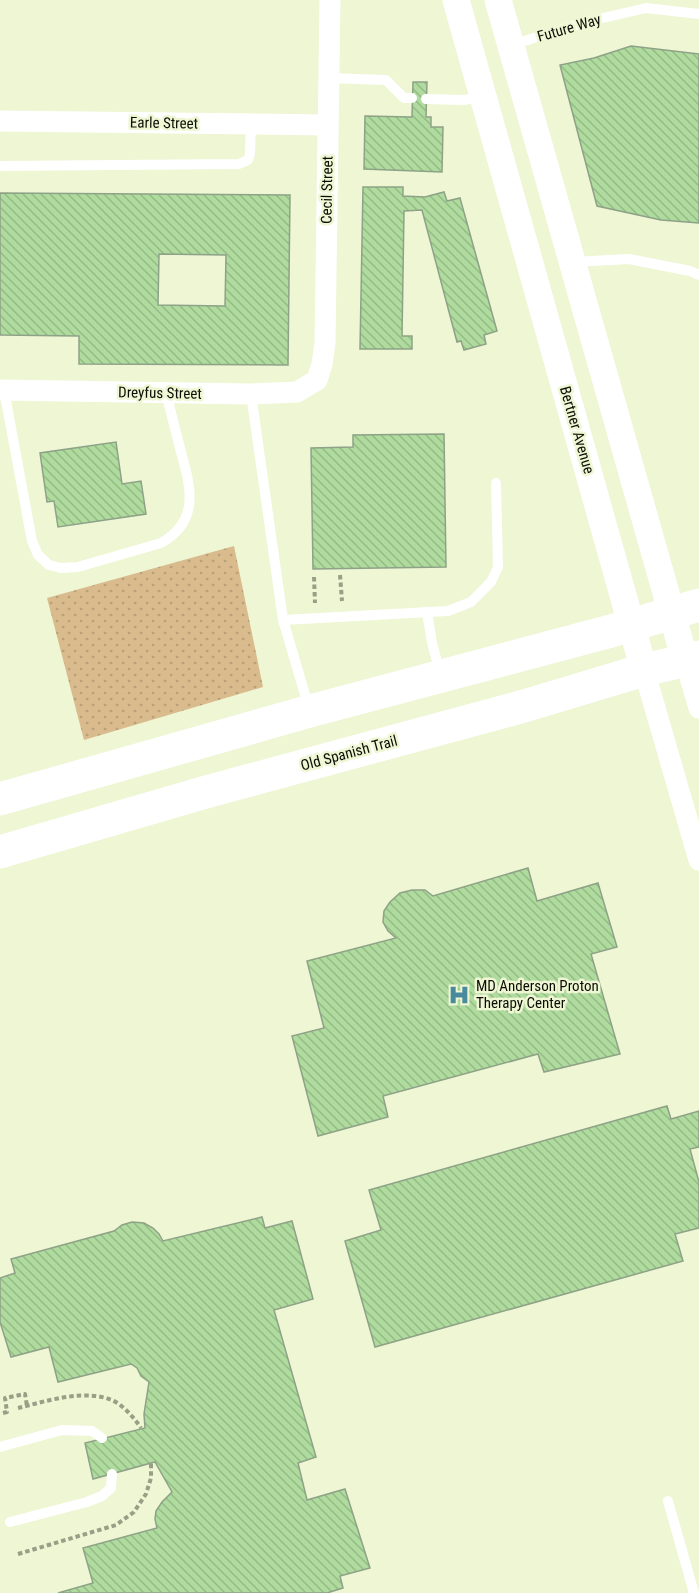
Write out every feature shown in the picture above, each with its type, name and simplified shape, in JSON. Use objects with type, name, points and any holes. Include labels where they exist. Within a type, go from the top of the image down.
[{"type":"main road","points":[[0,799],[310,711],[632,626],[686,609]]},
{"type":"main road","name":"Old Spanish Trail","points":[[0,852],[207,792],[692,658]]},
{"type":"main road","points":[[193,744],[207,792]]},
{"type":"street","name":"Cecil Street","points":[[317,380],[325,343],[330,0]]},
{"type":"street","name":"Bertner Avenue","points":[[456,0],[699,860]]},
{"type":"street","points":[[498,0],[573,262],[686,609],[699,708]]},
{"type":"street","name":"Earle Street","points":[[0,121],[328,125]]},
{"type":"street","name":"Dreyfus Street","points":[[2,390],[251,394],[297,392],[317,380]]},
{"type":"lane","name":"Future Way","points":[[511,45],[590,21],[663,5],[699,14]]},
{"type":"lane","points":[[328,78],[386,80],[404,98],[412,98]]},
{"type":"lane","points":[[426,99],[463,100],[483,97]]},
{"type":"lane","points":[[0,166],[239,164],[248,160],[250,154],[252,124]]},
{"type":"lane","points":[[573,262],[629,259],[699,274]]},
{"type":"lane","points":[[2,390],[32,541],[38,555],[49,565],[61,568],[78,567],[161,543],[172,537],[182,526],[190,504],[190,484],[166,393]]},
{"type":"lane","points":[[251,394],[283,620],[310,711]]},
{"type":"lane","points":[[283,620],[448,611],[471,602],[491,582],[498,567],[496,483]]},
{"type":"lane","points":[[427,612],[441,676]]},
{"type":"lane","points":[[0,1447],[62,1430],[92,1431],[102,1438]]},
{"type":"lane","points":[[10,1522],[102,1496],[111,1488],[112,1474]]},
{"type":"lane","points":[[668,1501],[694,1593]]},
{"type":"path","points":[[340,575],[343,616]]},
{"type":"path","points":[[314,577],[316,618]]},
{"type":"path","points":[[3,1413],[7,1412],[5,1398],[25,1394],[27,1406]]},
{"type":"path","points":[[18,1408],[56,1398],[101,1397],[118,1404],[134,1418],[141,1428]]},
{"type":"path","points":[[18,1554],[116,1525],[134,1512],[146,1494],[151,1478],[151,1463]]},
{"type":"shaded area","points":[[234,546],[263,687],[84,740],[47,598]]},
{"type":"building","points":[[631,46],[699,54],[699,223],[661,220],[597,206],[560,65],[594,58]]},
{"type":"building","points":[[413,82],[427,82],[426,117],[431,117],[431,127],[443,127],[442,172],[364,169],[365,116],[412,117]]},
{"type":"building","points":[[363,187],[403,187],[403,196],[425,197],[444,192],[447,201],[460,198],[497,331],[484,335],[486,344],[464,350],[461,341],[457,342],[422,210],[404,211],[402,336],[412,336],[412,349],[360,349]]},
{"type":"building","points":[[0,193],[290,195],[288,365],[79,364],[79,336],[0,335]],"holes":[[[159,254],[226,255],[225,306],[158,305]]]},
{"type":"building","points":[[444,434],[446,567],[313,569],[311,448],[353,447],[353,435]]},
{"type":"building","points":[[116,442],[122,484],[141,481],[146,514],[58,527],[54,501],[47,502],[40,453]]},
{"type":"building","name":"MD Anderson Proton Therapy Center","points":[[528,868],[537,901],[598,883],[617,947],[591,954],[620,1054],[544,1072],[538,1054],[383,1096],[388,1117],[318,1136],[292,1036],[324,1028],[307,961],[396,938],[383,922],[384,911],[400,893],[425,890],[433,896]]},
{"type":"building","points":[[667,1106],[671,1119],[699,1111],[699,1147],[690,1149],[699,1182],[699,1228],[675,1234],[683,1261],[375,1347],[345,1241],[381,1230],[369,1190]]},
{"type":"building","points":[[262,1217],[265,1228],[292,1221],[313,1299],[274,1310],[316,1457],[298,1463],[307,1500],[345,1489],[370,1568],[340,1576],[343,1588],[327,1593],[58,1593],[93,1583],[83,1548],[157,1528],[156,1511],[172,1492],[155,1462],[93,1479],[85,1443],[145,1428],[144,1414],[149,1382],[131,1364],[58,1382],[49,1347],[11,1357],[0,1322],[0,1278],[15,1273],[11,1259],[114,1231],[132,1222],[144,1223],[153,1228],[163,1241]]},
{"type":"place","name":"MD Anderson Proton Therapy Center","points":[[459,995]]}]
